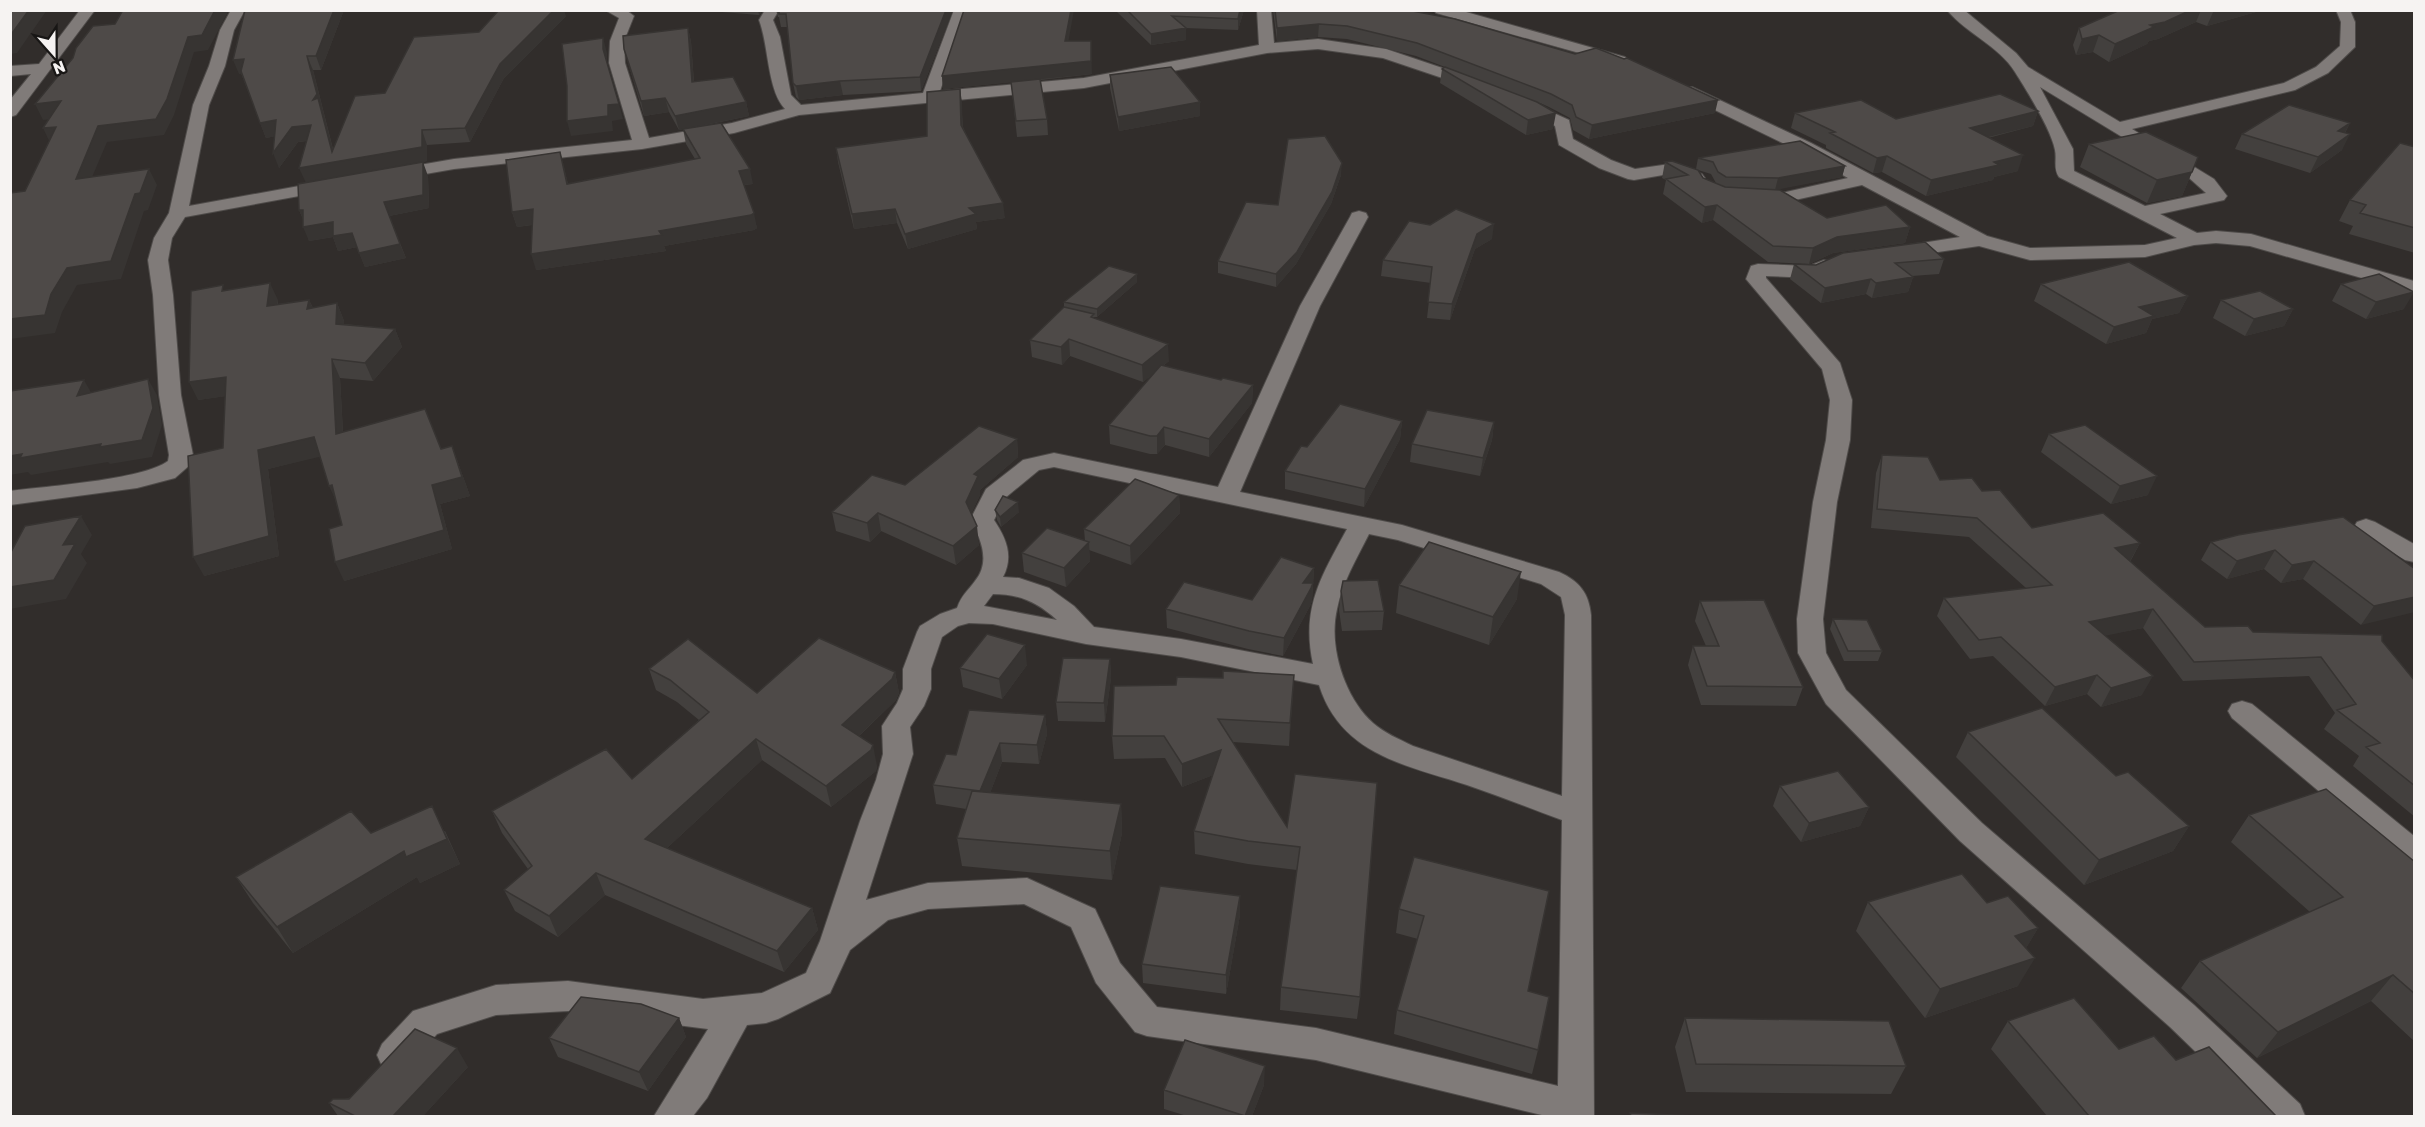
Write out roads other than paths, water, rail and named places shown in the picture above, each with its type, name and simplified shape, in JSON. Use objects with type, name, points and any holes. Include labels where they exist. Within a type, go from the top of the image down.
[{"type":"street","points":[[10,112],[88,10]]},
{"type":"street","points":[[10,498],[137,481],[167,473],[179,464],[181,455],[170,395],[163,295],[158,260],[163,238],[178,213],[201,105],[217,66],[227,30],[238,10]]},
{"type":"street","points":[[612,10],[627,16],[616,41],[616,63],[642,144]]},
{"type":"street","points":[[772,10],[766,20],[773,37],[783,95],[789,104],[798,110]]},
{"type":"street","points":[[929,99],[961,10]]},
{"type":"street","points":[[1264,10],[1267,48]]},
{"type":"street","points":[[1441,10],[1580,48],[1631,65]]},
{"type":"street","points":[[1954,10],[2011,56],[2021,69],[2046,111],[2064,149],[2065,173],[2194,239]]},
{"type":"street","points":[[2118,127],[2289,87],[2322,70],[2348,47],[2348,22],[2343,10]]},
{"type":"street","points":[[370,178],[454,164],[642,144],[734,128],[798,110],[1084,83],[1267,48],[1318,44],[1355,47],[1410,61],[1489,90]]},
{"type":"street","points":[[10,71],[44,68]]},
{"type":"street","points":[[2021,69],[2194,173],[2208,183],[2218,196],[2140,213]]},
{"type":"street","points":[[1669,82],[1796,142],[1980,240],[2030,254],[2145,251],[2194,239],[2216,237],[2252,240],[2415,287]]},
{"type":"street","points":[[1510,99],[1542,112],[1563,124],[1565,141],[1605,164],[1634,175],[1670,169],[1704,180],[1706,188]]},
{"type":"street","points":[[1741,197],[1786,197],[1866,179]]},
{"type":"street","points":[[178,213],[348,182]]},
{"type":"street","points":[[1226,497],[1310,306],[1359,217]]},
{"type":"street","points":[[1980,240],[1833,261],[1812,272],[1758,270],[1756,279],[1832,368],[1841,399],[1838,440],[1825,502],[1810,619],[1812,653],[1836,698],[1971,832],[2182,1016],[2288,1116]]},
{"type":"street","points":[[837,941],[878,909],[928,897],[1027,891],[1083,918],[1108,973],[1147,1021],[1316,1044],[1575,1112],[1579,875],[1577,600],[1565,586],[1550,578],[1402,532],[1054,460],[1031,465],[995,494],[982,520],[994,539],[996,566],[986,586],[974,597],[968,614]]},
{"type":"street","points":[[1362,524],[1339,567],[1325,605],[1320,635],[1329,677],[1346,714],[1368,736],[1409,758],[1473,776],[1577,813]]},
{"type":"street","points":[[2366,527],[2415,554]]},
{"type":"street","points":[[986,586],[1019,587],[1045,597],[1068,613],[1086,635]]},
{"type":"street","points":[[377,1073],[425,1022],[496,1000],[568,996],[703,1014],[766,1008],[818,983],[837,941],[875,821],[891,780],[898,754],[896,726],[914,697],[917,688],[917,669],[930,632],[949,620],[968,614],[1016,619],[1086,635],[1181,648],[1329,677]]},
{"type":"street","points":[[2242,711],[2415,853]]},
{"type":"street","points":[[672,1116],[694,1086],[737,1010]]}]
